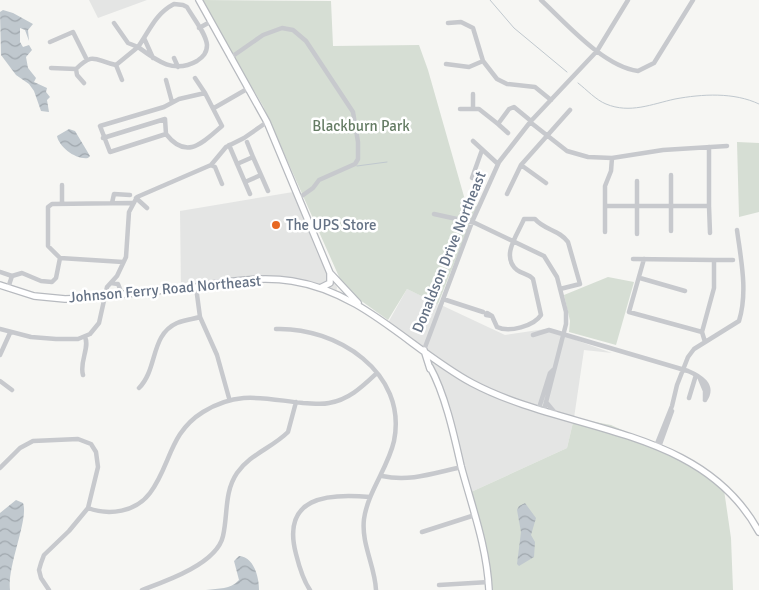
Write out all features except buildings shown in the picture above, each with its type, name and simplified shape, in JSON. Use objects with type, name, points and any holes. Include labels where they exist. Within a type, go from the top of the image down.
[{"type":"main road","points":[[199,0],[266,122],[330,273],[344,290],[365,309],[471,382],[506,398],[608,428],[658,447],[701,469],[723,485],[740,501],[759,532]]},
{"type":"main road","points":[[320,288],[330,283],[330,273]]},
{"type":"main road","name":"Johnson Ferry Road Northeast","points":[[0,285],[34,296],[55,298],[106,296],[277,279],[320,288],[365,309]]},
{"type":"main road","points":[[331,292],[344,290]]},
{"type":"main road","points":[[424,350],[457,460],[461,466],[485,552],[490,590]]},
{"type":"street","points":[[541,0],[597,51],[628,70],[638,71],[654,63],[692,0]]},
{"type":"street","name":"Donaldson Drive Northeast","points":[[424,350],[472,222],[498,164],[530,122],[597,51],[628,0]]},
{"type":"street","points":[[114,23],[128,43],[138,47],[162,65],[188,66],[205,55],[207,43],[187,8],[183,5],[174,4],[155,18],[138,47],[116,65]]},
{"type":"street","points":[[199,28],[210,22]]},
{"type":"street","points":[[448,24],[461,22],[473,28],[483,61],[502,82],[535,87],[551,100]]},
{"type":"street","points":[[230,58],[263,35],[282,28],[293,30],[306,41],[352,112],[358,142],[358,159],[355,164],[319,180],[313,188],[299,198]]},
{"type":"street","points":[[50,42],[73,32],[86,58]]},
{"type":"street","points":[[144,38],[153,58]]},
{"type":"street","points":[[84,83],[76,75],[76,69],[86,58],[92,57],[116,65],[122,80]]},
{"type":"street","points":[[174,58],[178,67]]},
{"type":"street","points":[[446,64],[469,67],[483,61]]},
{"type":"street","points":[[51,68],[76,69]]},
{"type":"street","points":[[164,107],[166,134],[173,144],[185,148],[199,145],[222,126],[214,108],[195,78]]},
{"type":"street","points":[[166,80],[172,102]]},
{"type":"street","points":[[214,108],[248,89]]},
{"type":"street","points":[[166,134],[110,152],[103,138],[100,126],[205,93]]},
{"type":"street","points":[[473,94],[473,110]]},
{"type":"street","points":[[498,124],[509,109],[514,107],[545,136],[567,151],[588,157],[612,158],[663,150],[727,146]]},
{"type":"street","points":[[460,110],[479,110],[508,133]]},
{"type":"street","points":[[506,194],[522,165],[545,136],[570,110]]},
{"type":"street","points":[[103,138],[165,119]]},
{"type":"street","points":[[0,329],[10,333],[56,339],[85,337],[94,330],[99,322],[107,287],[117,276],[124,262],[132,203],[136,198],[212,163],[229,145],[244,138],[266,122]]},
{"type":"street","points":[[473,141],[498,164]]},
{"type":"street","points":[[247,142],[268,191]]},
{"type":"street","points":[[229,145],[250,194]]},
{"type":"street","points":[[708,147],[710,233]]},
{"type":"street","points":[[472,178],[482,150]]},
{"type":"street","points":[[237,164],[253,157]]},
{"type":"street","points":[[604,232],[605,186],[611,171],[612,158]]},
{"type":"street","points":[[212,163],[222,184]]},
{"type":"street","points":[[522,165],[546,182]]},
{"type":"street","points":[[245,182],[261,176]]},
{"type":"street","points":[[671,176],[671,231]]},
{"type":"street","points":[[637,180],[637,234]]},
{"type":"street","points":[[62,185],[62,204]]},
{"type":"street","points":[[112,203],[114,194],[130,196]]},
{"type":"street","points":[[136,198],[147,208]]},
{"type":"street","points":[[124,262],[60,258],[48,246],[46,227],[49,204],[132,203]]},
{"type":"street","points":[[605,206],[709,206]]},
{"type":"street","points":[[434,214],[472,222],[514,241],[544,256],[553,268],[566,312],[564,334],[553,370],[550,373],[541,409]]},
{"type":"street","points":[[443,299],[492,316],[497,327],[501,329],[537,321],[541,315],[533,282],[526,274],[514,268],[509,256],[509,249],[524,219],[535,220],[560,234],[568,242],[580,284],[560,289]]},
{"type":"street","points":[[658,447],[672,414],[672,406],[683,370],[694,349],[730,328],[740,317],[743,305],[743,275],[737,230]]},
{"type":"street","points":[[0,272],[12,276],[22,273],[41,281],[52,282],[56,278],[60,258]]},
{"type":"street","points":[[634,259],[733,260]]},
{"type":"street","points":[[644,259],[629,312],[702,332]]},
{"type":"street","points":[[704,342],[702,332],[714,288],[714,260]]},
{"type":"street","points":[[8,288],[12,276]]},
{"type":"street","points":[[117,276],[122,294]]},
{"type":"street","points":[[640,278],[685,291]]},
{"type":"street","points":[[111,283],[118,284]]},
{"type":"street","points":[[196,287],[200,317],[217,355],[229,398]]},
{"type":"street","points":[[139,388],[146,380],[156,347],[163,333],[177,323],[200,317]]},
{"type":"street","points":[[276,329],[309,331],[340,341],[377,373],[390,393],[396,413],[394,440],[382,476],[370,497],[364,518],[364,538],[376,590]]},
{"type":"street","points":[[533,335],[549,330],[683,370],[698,377],[707,390]]},
{"type":"street","points":[[0,355],[10,333]]},
{"type":"street","points":[[83,375],[81,367],[87,342],[85,337]]},
{"type":"street","points":[[541,409],[546,402],[554,374],[553,370]]},
{"type":"street","points":[[88,508],[111,512],[128,508],[142,501],[151,492],[176,441],[190,422],[229,398],[261,398],[320,404],[339,400],[357,390],[377,373]]},
{"type":"street","points":[[689,398],[698,377]]},
{"type":"street","points":[[0,381],[12,390]]},
{"type":"street","points":[[142,590],[192,569],[220,543],[227,498],[237,473],[251,458],[288,432],[296,402]]},
{"type":"street","points":[[546,402],[556,414]]},
{"type":"street","points":[[0,468],[20,448],[33,441],[85,441],[94,448],[98,458],[96,484],[88,508],[69,531],[44,555],[39,570],[40,578],[49,590]]},
{"type":"street","points":[[382,476],[401,479],[415,478],[461,466]]},
{"type":"street","points":[[310,590],[298,563],[293,541],[296,516],[303,508],[322,497],[342,494],[370,497]]},
{"type":"street","points":[[422,532],[475,516]]},
{"type":"street","points":[[439,586],[489,582]]},
{"type":"shaded area","points":[[89,0],[147,0],[98,18]]},
{"type":"shaded area","points":[[293,192],[318,255],[337,287],[336,296],[322,290],[275,281],[181,289],[180,211]]},
{"type":"shaded area","points":[[407,289],[505,335],[545,329],[612,353],[584,350],[574,418],[567,448],[471,492],[437,386],[421,353],[385,328]]},
{"type":"green space","name":"Blackburn Park","points":[[203,0],[331,1],[333,46],[419,45],[428,70],[465,200],[477,206],[438,304],[407,289],[388,320],[360,300],[340,279],[263,106],[212,20]]},
{"type":"green space","points":[[737,142],[759,143],[759,212],[739,217]]},
{"type":"green space","points":[[608,277],[634,282],[616,345],[569,332],[570,321],[564,295]]},
{"type":"green space","points":[[574,418],[611,425],[697,464],[723,483],[731,538],[733,590],[490,590],[471,492],[567,448]]},
{"type":"water","points":[[3,10],[13,13],[33,24],[28,30],[29,41],[25,30],[20,28],[20,42],[23,47],[29,45],[32,50],[26,57],[28,68],[36,78],[34,82],[47,88],[46,92],[50,97],[47,100],[49,112],[41,111],[34,91],[29,84],[16,75],[1,55],[0,12]]},
{"type":"water","points":[[69,129],[75,131],[90,156],[88,158],[73,155],[58,140],[57,136]]},
{"type":"water","points":[[16,500],[23,503],[23,520],[12,569],[10,590],[0,590],[0,513]]},
{"type":"water","points":[[525,503],[536,518],[531,535],[535,542],[534,557],[519,566],[517,564],[521,532],[517,510],[519,506]]},
{"type":"water","points":[[239,556],[248,560],[255,569],[259,590],[206,590],[232,586],[239,580],[234,561]]},
{"type":"waterway","points":[[490,0],[514,28],[567,72]]},
{"type":"waterway","points":[[578,83],[602,102],[615,107],[641,107],[675,99],[707,95],[739,97],[759,104]]},
{"type":"waterway","points":[[357,166],[387,162]]},
{"type":"place","name":"The UPS Store","points":[[276,225]]}]
